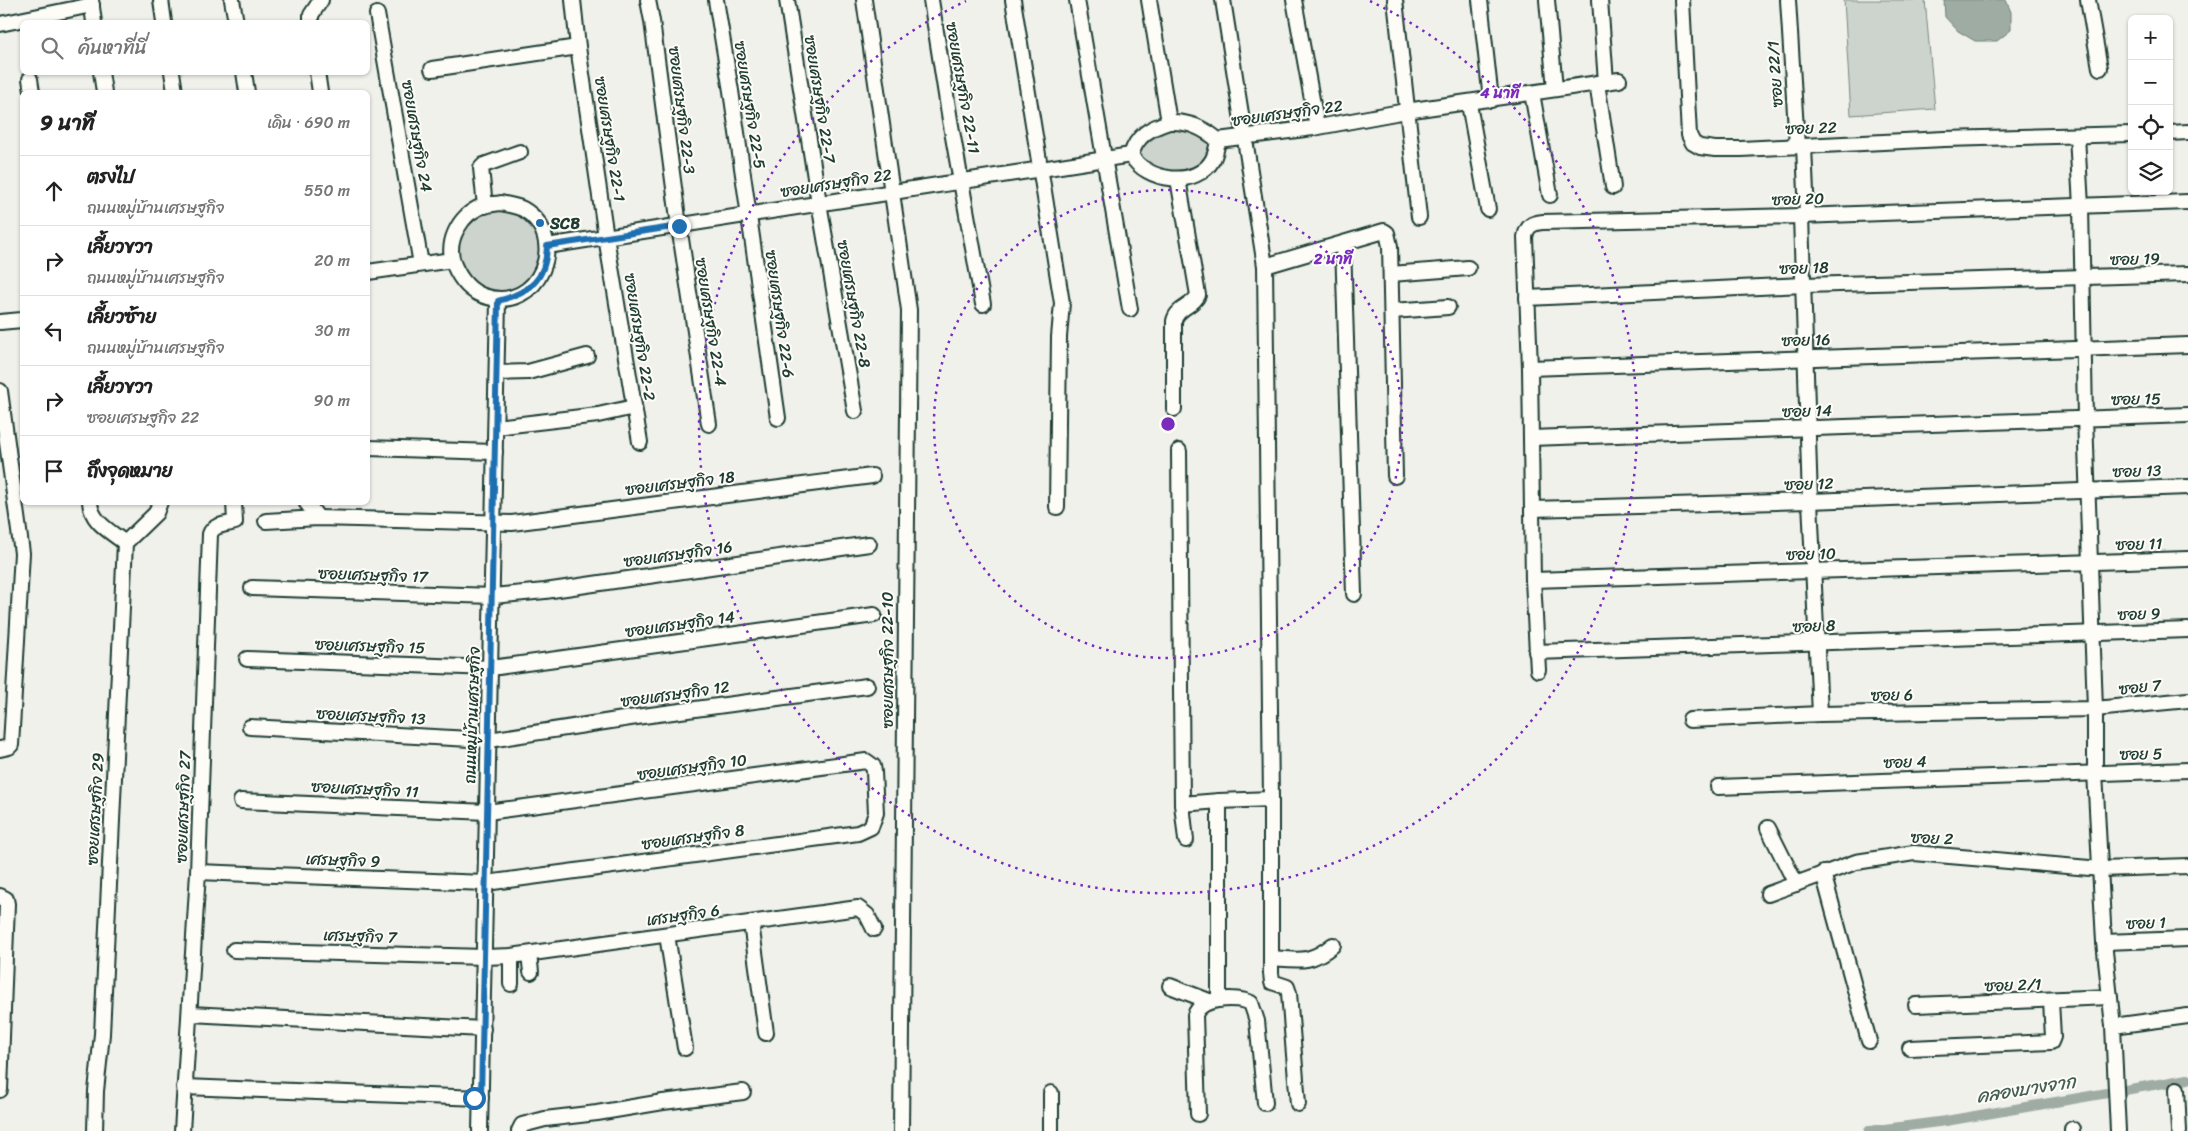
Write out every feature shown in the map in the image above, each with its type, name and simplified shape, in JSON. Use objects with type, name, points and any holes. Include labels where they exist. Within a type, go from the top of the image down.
[{"type":"street","points":[[161,0],[164,20]]},
{"type":"street","points":[[232,0],[236,20]]},
{"type":"street","points":[[310,20],[311,15],[321,0]]},
{"type":"street","name":"ซอยเศรษฐกิจ 22-1","points":[[573,0],[578,47],[606,237]]},
{"type":"street","name":"ซอยเศรษฐกิจ 22-3","points":[[648,0],[679,226]]},
{"type":"street","name":"ซอยเศรษฐกิจ 22-5","points":[[716,0],[748,214]]},
{"type":"street","name":"ซอยเศรษฐกิจ 22-7","points":[[787,0],[819,203]]},
{"type":"street","name":"ซอยเศรษฐกิจ 22-10","points":[[864,0],[909,310],[901,1131]]},
{"type":"street","name":"ซอยเศรษฐกิจ 22-11","points":[[931,0],[950,120],[983,304]]},
{"type":"street","points":[[1013,0],[1062,303],[1058,373],[1057,507]]},
{"type":"street","points":[[1077,0],[1130,310]]},
{"type":"street","points":[[1149,0],[1169,122],[1155,126],[1141,136],[1134,143],[1131,155],[1136,164],[1148,172],[1178,179],[1198,295],[1192,303],[1178,311],[1174,321],[1174,409]]},
{"type":"street","points":[[1223,0],[1243,137],[1265,266],[1271,958],[1272,982],[1287,987],[1289,993],[1298,1104]]},
{"type":"street","points":[[1294,0],[1317,127]]},
{"type":"street","points":[[1395,0],[1419,216]]},
{"type":"street","points":[[1480,0],[1491,100]]},
{"type":"street","points":[[1547,0],[1556,89]]},
{"type":"street","points":[[1600,0],[1613,187]]},
{"type":"street","name":"ซอย 22","points":[[1682,0],[1687,122],[1692,143],[1700,147],[1715,149],[1944,139],[2128,134]]},
{"type":"street","name":"ซอย 22/1","points":[[1788,0],[1801,146],[1810,501],[1820,714]]},
{"type":"street","points":[[2088,0],[2100,68]]},
{"type":"street","points":[[0,24],[92,3],[94,20]]},
{"type":"street","name":"ซอยเศรษฐกิจ 24","points":[[377,14],[421,264]]},
{"type":"street","points":[[432,69],[578,47]]},
{"type":"street","points":[[101,75],[104,90]]},
{"type":"street","points":[[172,75],[174,90]]},
{"type":"street","points":[[244,75],[247,90]]},
{"type":"street","points":[[318,75],[320,90]]},
{"type":"street","name":"ซอยเศรษฐกิจ 22","points":[[1169,122],[1191,124],[1205,129],[1218,140],[1317,127],[1406,111],[1469,104],[1607,82]]},
{"type":"street","points":[[1532,93],[1550,195]]},
{"type":"street","points":[[1469,104],[1488,209]]},
{"type":"street","points":[[2173,133],[2188,132]]},
{"type":"street","points":[[2077,136],[2083,278],[2087,490],[2095,709],[2095,772],[2104,942],[2113,1026],[2119,1112],[2118,1131]]},
{"type":"street","name":"ซอยเศรษฐกิจ 22","points":[[1178,179],[1196,173],[1213,160],[1218,140]]},
{"type":"street","points":[[485,206],[481,168],[484,165],[520,152]]},
{"type":"street","name":"ซอยเศรษฐกิจ 22","points":[[547,246],[1131,155]]},
{"type":"street","name":"ซอย 20","points":[[1527,298],[1525,237],[1529,226],[1533,223],[1804,216],[2188,202]]},
{"type":"street","points":[[501,203],[524,210],[542,228],[547,246],[546,260],[540,275],[530,288],[516,296],[498,301],[478,294],[460,279],[452,260],[452,241],[458,226],[470,213],[485,206],[501,203]]},
{"type":"street","name":"ซอยเศรษฐกิจ 22-8","points":[[819,203],[855,411]]},
{"type":"street","name":"ซอยเศรษฐกิจ 22-6","points":[[748,214],[778,418]]},
{"type":"street","name":"ซอยเศรษฐกิจ 22-4","points":[[679,226],[709,424]]},
{"type":"street","points":[[1265,266],[1384,231],[1390,238],[1395,476]]},
{"type":"street","name":"ซอยเศรษฐกิจ 22-2","points":[[606,237],[640,442]]},
{"type":"street","points":[[1343,244],[1354,594]]},
{"type":"street","points":[[370,272],[452,260]]},
{"type":"street","points":[[1391,274],[1468,268]]},
{"type":"street","name":"ซอย 19","points":[[2083,278],[2188,274]]},
{"type":"street","name":"ซอย 18","points":[[1527,298],[1804,285],[2083,278]]},
{"type":"street","points":[[1527,298],[1530,368],[1533,580],[1538,670]]},
{"type":"street","name":"ถนนหมู่บ้านเศรษฐกิจ","points":[[480,1131],[498,301]]},
{"type":"street","points":[[1392,311],[1448,307]]},
{"type":"street","points":[[0,322],[20,320]]},
{"type":"street","name":"ซอย 16","points":[[1530,368],[2188,346]]},
{"type":"street","points":[[497,373],[528,372],[586,356]]},
{"type":"street","points":[[0,391],[22,553],[11,745],[9,748],[0,749]]},
{"type":"street","points":[[496,428],[598,415],[634,407]]},
{"type":"street","name":"ซอย 15","points":[[2085,417],[2188,415]]},
{"type":"street","name":"ซอย 14","points":[[1530,438],[2085,417]]},
{"type":"street","points":[[370,448],[495,452]]},
{"type":"street","points":[[1180,452],[1182,804],[1186,840]]},
{"type":"street","name":"ซอยเศรษฐกิจ 18","points":[[266,521],[318,518],[512,523],[872,476]]},
{"type":"street","name":"ซอย 13","points":[[2087,490],[2188,487]]},
{"type":"street","name":"ซอย 12","points":[[1532,509],[1810,501],[2087,490]]},
{"type":"street","points":[[90,505],[90,512],[94,519],[125,543],[156,513],[159,505]]},
{"type":"street","name":"ซอยเศรษฐกิจ 27","points":[[182,1131],[198,872],[210,534],[212,529],[217,526],[235,522],[234,505]]},
{"type":"street","points":[[308,505],[318,518]]},
{"type":"street","name":"ซอยเศรษฐกิจ 29","points":[[95,1131],[96,1091],[102,1034],[125,543]]},
{"type":"street","name":"ซอยเศรษฐกิจ 16","points":[[493,596],[545,591],[869,544]]},
{"type":"street","name":"ซอย 11","points":[[2090,563],[2188,560]]},
{"type":"street","name":"ซอย 10","points":[[1533,580],[2090,563]]},
{"type":"street","name":"ซอยเศรษฐกิจ 17","points":[[252,588],[493,596]]},
{"type":"street","name":"ซอยเศรษฐกิจ 14","points":[[491,668],[874,615]]},
{"type":"street","name":"ซอย 9","points":[[2092,632],[2188,630]]},
{"type":"street","name":"ซอย 8","points":[[1536,652],[1818,644],[2092,632]]},
{"type":"street","name":"ซอยเศรษฐกิจ 15","points":[[247,659],[491,668]]},
{"type":"street","name":"ซอยเศรษฐกิจ 12","points":[[489,740],[643,716],[867,686]]},
{"type":"street","name":"ซอย 7","points":[[2095,709],[2188,700]]},
{"type":"street","name":"ซอย 6","points":[[1690,720],[1820,714],[2095,709]]},
{"type":"street","name":"ซอยเศรษฐกิจ 13","points":[[250,727],[489,740]]},
{"type":"street","name":"ซอยเศรษฐกิจ 10","points":[[487,812],[866,761],[873,766],[875,794]]},
{"type":"street","name":"ซอย 5","points":[[2095,772],[2188,770]]},
{"type":"street","name":"ซอย 4","points":[[1718,787],[2095,772]]},
{"type":"street","name":"ซอยเศรษฐกิจ 8","points":[[486,883],[858,833],[870,827],[874,822],[876,812],[875,794]]},
{"type":"street","points":[[1182,804],[1271,799]]},
{"type":"street","name":"ซอยเศรษฐกิจ 11","points":[[241,800],[487,812]]},
{"type":"street","points":[[1214,1000],[1219,801]]},
{"type":"street","points":[[1768,828],[1796,884]]},
{"type":"street","name":"ซอย 2","points":[[1768,894],[1856,862],[1914,853],[2101,869],[2188,866]]},
{"type":"street","name":"เศรษฐกิจ 9","points":[[198,872],[486,883]]},
{"type":"street","points":[[1823,874],[1869,1041]]},
{"type":"street","points":[[0,896],[6,899],[7,904],[0,1090]]},
{"type":"street","name":"เศรษฐกิจ 6","points":[[485,957],[529,954],[858,908],[867,915],[874,929]]},
{"type":"street","points":[[751,923],[766,1034]]},
{"type":"street","points":[[667,935],[685,1048]]},
{"type":"street","name":"ซอย 1","points":[[2104,942],[2188,939]]},
{"type":"street","points":[[1271,958],[1310,959],[1333,945]]},
{"type":"street","name":"เศรษฐกิจ 7","points":[[234,950],[485,957]]},
{"type":"street","points":[[529,954],[530,972]]},
{"type":"street","points":[[511,956],[511,984]]},
{"type":"street","points":[[1170,986],[1214,1000],[1246,1000],[1251,1003],[1254,1009],[1265,1103]]},
{"type":"street","name":"ซอย 2/1","points":[[1916,1005],[2110,998]]},
{"type":"street","points":[[1198,1114],[1195,1016],[1201,1006],[1214,1000]]},
{"type":"street","points":[[1910,1048],[2051,1042],[2054,1037],[2051,1001]]},
{"type":"street","points":[[190,1014],[482,1029]]},
{"type":"street","points":[[2113,1026],[2188,1016]]},
{"type":"street","points":[[184,1086],[481,1098]]},
{"type":"street","points":[[2177,1089],[2179,1131]]},
{"type":"street","points":[[519,1131],[522,1125],[545,1119],[743,1092]]},
{"type":"street","points":[[1051,1094],[1051,1131]]},
{"type":"shaded area","points":[[1844,0],[1925,0],[1935,109],[1851,115]]},
{"type":"shaded area","points":[[1944,0],[2006,0],[2011,12],[2011,30],[1997,41],[1975,41],[1958,31],[1945,17]]},
{"type":"shaded area","points":[[1178,128],[1198,131],[1212,144],[1198,165],[1192,170],[1177,175],[1169,175],[1160,172],[1137,156],[1145,145],[1154,138]]},
{"type":"shaded area","points":[[507,208],[532,221],[544,248],[535,276],[510,293],[481,290],[470,282],[457,258],[457,244],[461,231],[480,212]]},
{"type":"waterway","name":"คลองบางจาก","points":[[1869,1131],[1946,1121],[2188,1079]]},
{"type":"place","name":"SCB","points":[[540,223]]},
{"type":"route","points":[[474,1098],[481,1098],[498,301],[516,296],[530,288],[540,275],[546,260],[547,246],[679,226]]}]
